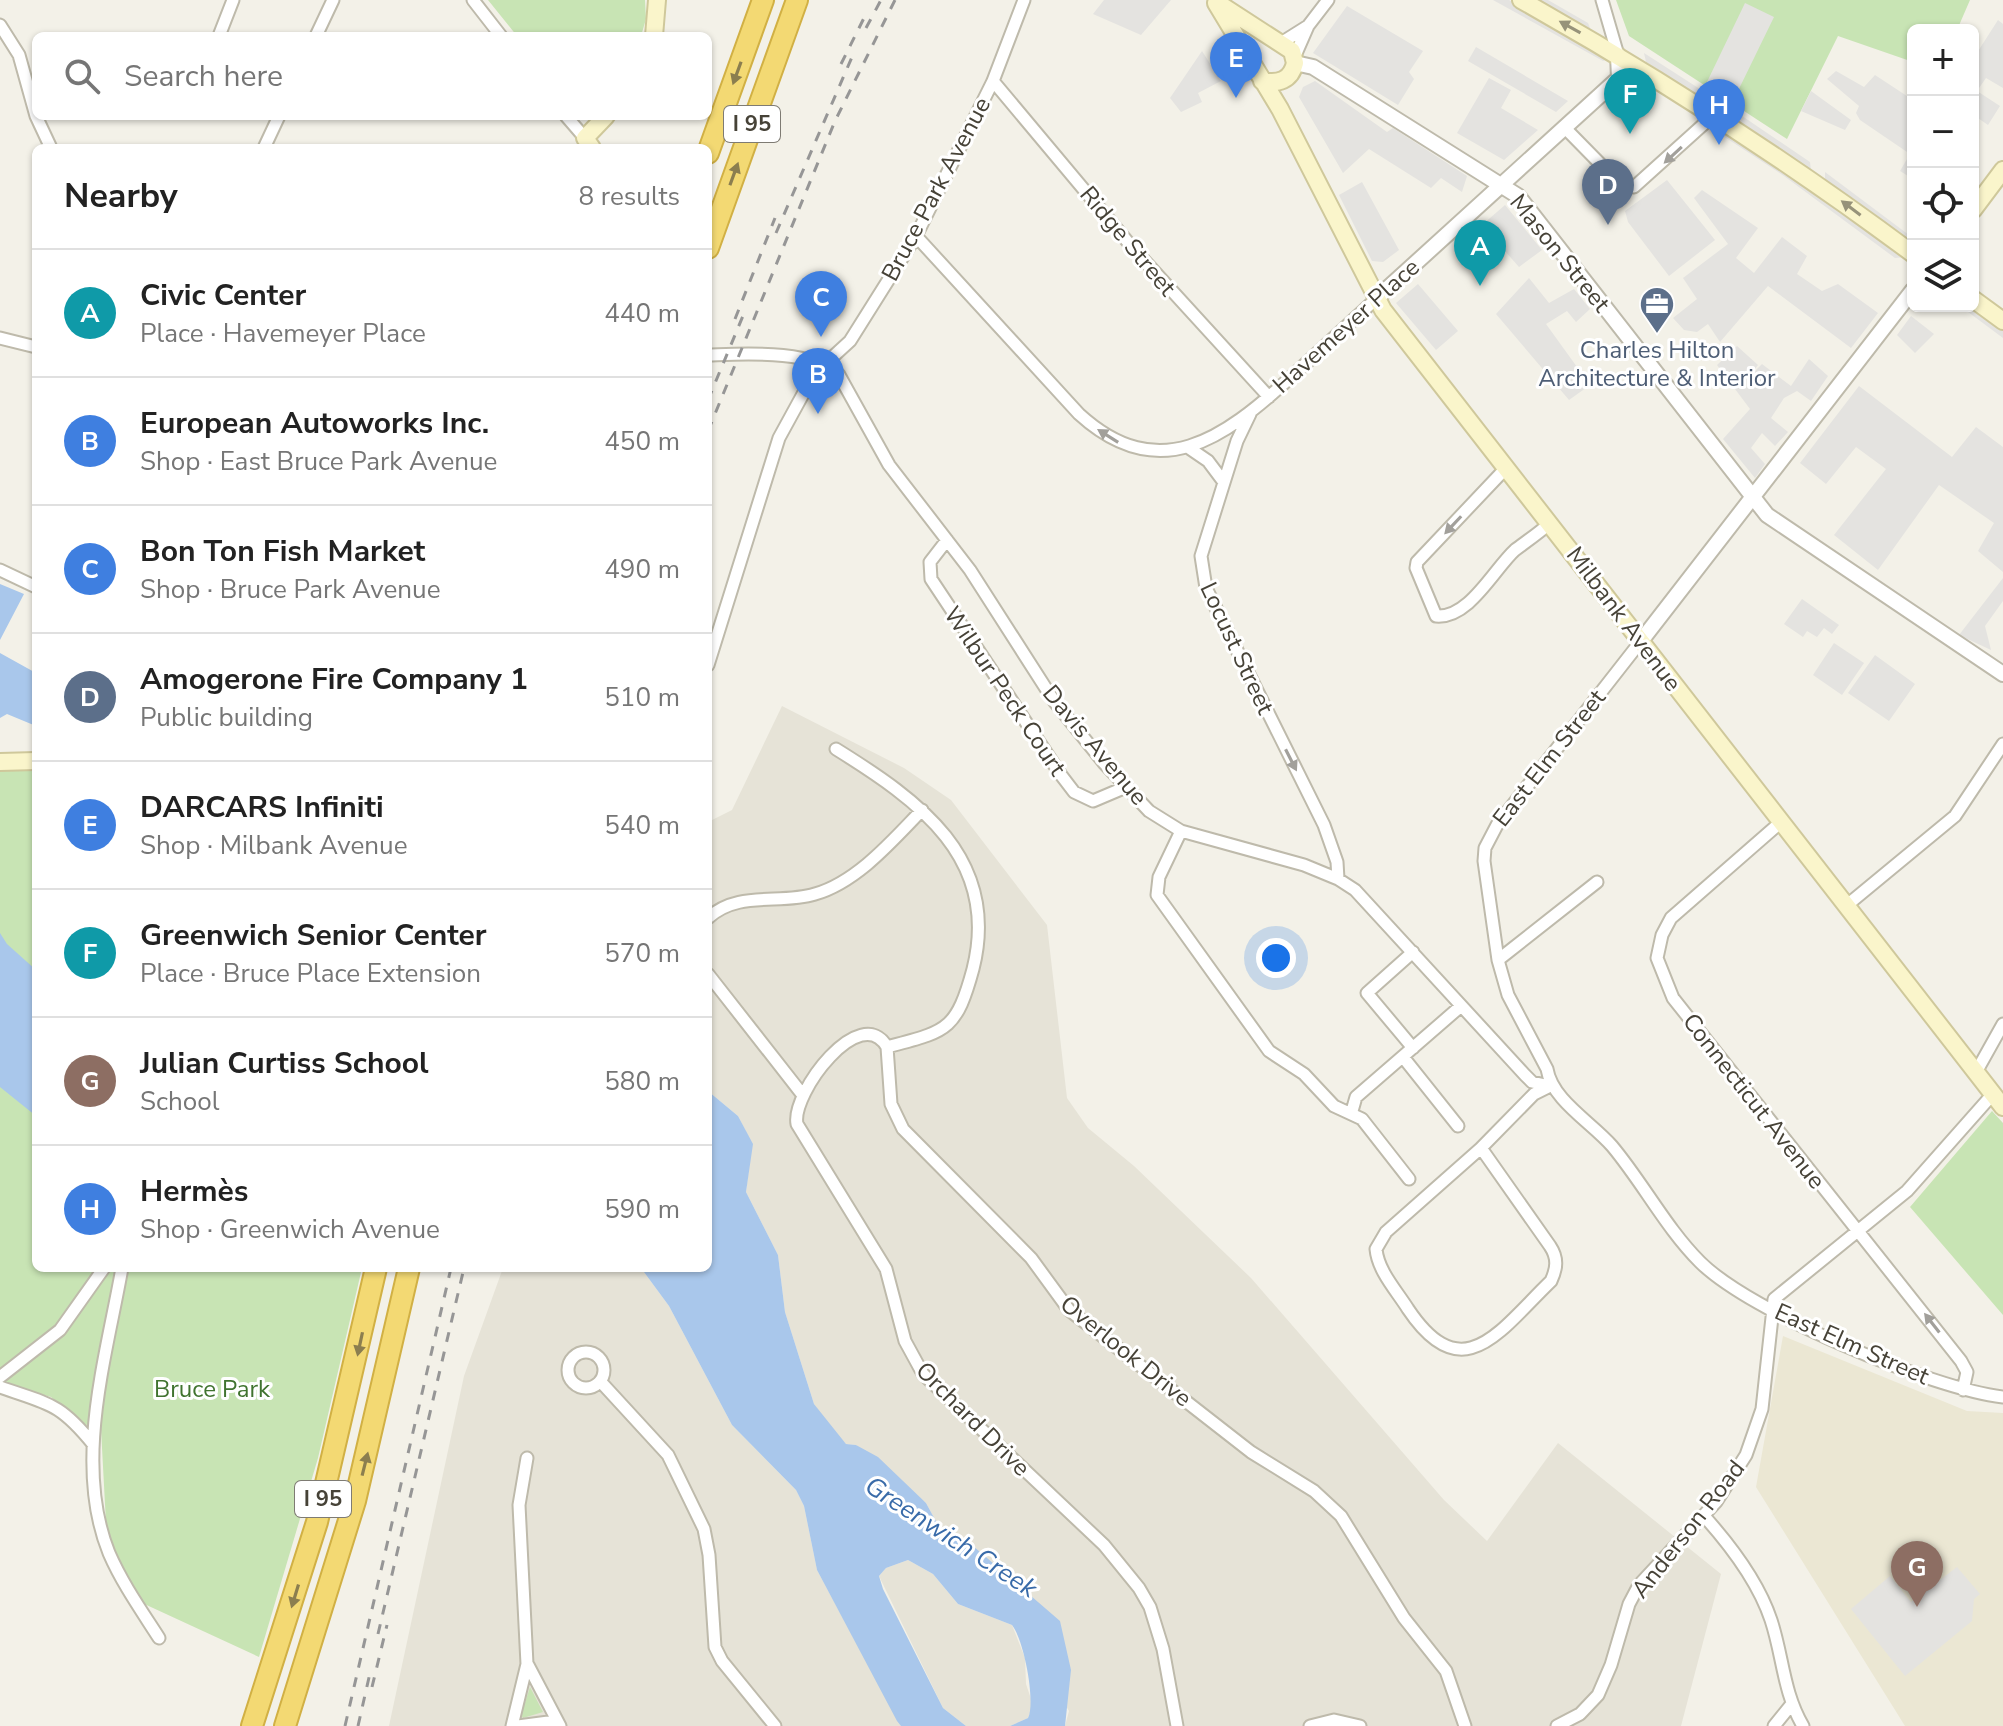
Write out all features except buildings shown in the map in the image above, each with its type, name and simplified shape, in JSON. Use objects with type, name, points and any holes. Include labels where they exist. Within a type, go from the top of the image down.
[{"type":"highway","name":"I 95","points":[[711,144],[763,0]]},
{"type":"highway","name":"I 95","points":[[712,237],[797,0]]},
{"type":"highway","name":"I 95","points":[[252,1726],[323,1497],[375,1272]]},
{"type":"highway","name":"I 95","points":[[288,1726],[359,1488],[408,1272]]},
{"type":"main road","points":[[654,32],[657,0]]},
{"type":"main road","points":[[1521,0],[1715,114],[1807,176],[1907,250]]},
{"type":"main road","name":"Mason Street","points":[[1214,1],[1277,42],[1292,66],[1280,82],[1262,81],[1214,1]]},
{"type":"main road","points":[[1251,61],[1258,50],[1277,42]]},
{"type":"main road","points":[[1280,109],[1292,66]]},
{"type":"main road","name":"Milbank Avenue","points":[[1262,81],[1280,109],[1376,299],[1998,1101]]},
{"type":"main road","points":[[588,143],[603,120]]},
{"type":"main road","points":[[1979,202],[2003,170]]},
{"type":"main road","points":[[1979,303],[2003,321]]},
{"type":"main road","points":[[0,762],[32,761]]},
{"type":"street","points":[[221,32],[233,0]]},
{"type":"street","points":[[318,32],[333,0]]},
{"type":"street","points":[[473,0],[498,32]]},
{"type":"street","name":"Bruce Park Avenue","points":[[712,652],[779,438],[814,374],[850,341],[916,236],[993,81],[1024,0]]},
{"type":"street","points":[[1292,66],[1308,26],[1328,0]]},
{"type":"street","points":[[1602,0],[1618,55]]},
{"type":"street","points":[[0,25],[15,47],[32,86]]},
{"type":"street","points":[[1277,42],[1308,26]]},
{"type":"street","name":"Havemeyer Place","points":[[916,236],[1093,427],[1122,445],[1136,449],[1186,449],[1226,430],[1269,397],[1619,78],[1618,55]]},
{"type":"street","name":"Mason Street","points":[[1292,66],[1313,67],[1518,196],[1767,515],[2003,674]]},
{"type":"street","name":"Ridge Street","points":[[993,81],[1141,258],[1269,397]]},
{"type":"street","points":[[1564,127],[1626,187],[1642,184],[1715,114]]},
{"type":"street","points":[[38,120],[49,144]]},
{"type":"street","points":[[266,144],[277,120]]},
{"type":"street","points":[[569,120],[588,143]]},
{"type":"street","name":"East Elm Street","points":[[1907,298],[1489,837],[1485,848],[1485,882],[1498,960],[1508,995],[1547,1069],[1550,1086],[1615,1150],[1702,1264],[1729,1285],[1830,1339],[1963,1390],[2003,1397]]},
{"type":"street","points":[[0,338],[32,346]]},
{"type":"street","points":[[712,355],[776,356],[824,364]]},
{"type":"street","name":"Davis Avenue","points":[[824,364],[839,375],[889,465],[994,604],[1054,701],[1126,787],[1157,818],[1181,831],[1304,865],[1338,879],[1364,898],[1532,1082],[1550,1086]]},
{"type":"street","name":"Locust Street","points":[[1252,411],[1237,441],[1201,556],[1206,588],[1324,825],[1337,862],[1338,879]]},
{"type":"street","points":[[1186,449],[1202,455],[1223,481]]},
{"type":"street","points":[[1506,468],[1417,562],[1416,568],[1436,616],[1443,617],[1471,600],[1514,551],[1550,523]]},
{"type":"street","name":"Wilbur Peck Court","points":[[947,540],[930,562],[931,579],[1061,775],[1074,792],[1093,801],[1126,787]]},
{"type":"street","points":[[0,570],[32,585]]},
{"type":"street","points":[[1846,906],[1955,816],[2003,744]]},
{"type":"street","points":[[712,979],[802,1094],[849,1039],[858,1035],[877,1035],[887,1047],[934,1035],[949,1025],[962,1003],[978,947],[979,904],[969,878],[947,837],[907,794],[836,749]]},
{"type":"street","points":[[712,916],[733,904],[768,898],[803,897],[830,888],[860,868],[922,810]]},
{"type":"street","name":"Connecticut Avenue","points":[[1781,822],[1671,918],[1662,935],[1659,970],[1673,998],[1961,1361],[1967,1372],[1963,1390]]},
{"type":"street","points":[[1181,831],[1159,877],[1157,895],[1269,1051],[1304,1074],[1334,1106],[1352,1111],[1362,1119],[1409,1179]]},
{"type":"street","points":[[1498,960],[1597,882]]},
{"type":"street","points":[[1413,952],[1367,993],[1413,1048]]},
{"type":"street","points":[[1352,1111],[1356,1097],[1461,1006]]},
{"type":"street","points":[[1975,1074],[2003,1024]]},
{"type":"street","name":"Overlook Drive","points":[[887,1047],[891,1104],[895,1117],[914,1143],[1031,1258],[1069,1310],[1251,1452],[1314,1491],[1341,1516],[1404,1618],[1446,1671],[1465,1726]]},
{"type":"street","points":[[1403,1057],[1458,1126]]},
{"type":"street","points":[[1481,1148],[1555,1254],[1556,1270],[1551,1281],[1488,1340],[1470,1350],[1459,1351],[1430,1338],[1382,1270],[1376,1249],[1386,1232],[1481,1148],[1534,1094],[1550,1086]]},
{"type":"street","name":"Orchard Drive","points":[[802,1094],[795,1112],[797,1124],[886,1269],[911,1357],[943,1396],[1104,1545],[1139,1588],[1150,1607],[1163,1649],[1177,1726]]},
{"type":"street","points":[[1770,1308],[1774,1299],[1907,1191],[1998,1101]]},
{"type":"street","points":[[0,1377],[60,1330],[101,1272]]},
{"type":"street","points":[[121,1272],[93,1444],[98,1504],[109,1551],[129,1593],[159,1638]]},
{"type":"street","name":"Anderson Road","points":[[1557,1726],[1580,1714],[1598,1695],[1611,1665],[1629,1604],[1639,1585],[1704,1516],[1735,1475],[1755,1435],[1766,1384],[1770,1308]]},
{"type":"street","points":[[600,1381],[668,1455],[704,1529],[709,1555],[715,1647],[722,1661],[775,1726]]},
{"type":"street","points":[[0,1387],[53,1404],[77,1423],[93,1444]]},
{"type":"street","points":[[527,1458],[519,1505],[527,1664],[515,1726],[558,1723],[527,1664]]},
{"type":"street","points":[[1704,1516],[1762,1595],[1777,1640],[1791,1705],[1803,1726]]},
{"type":"street","points":[[1774,1726],[1791,1705]]},
{"type":"street","points":[[1310,1726],[1334,1720],[1360,1726]]},
{"type":"shaded area","points":[[1104,0],[1171,0],[1141,35],[1093,14]]},
{"type":"shaded area","points":[[1493,0],[1509,0],[1612,58],[1603,61]]},
{"type":"shaded area","points":[[1532,0],[1548,0],[1588,23],[1592,33]]},
{"type":"shaded area","points":[[1745,3],[1774,17],[1736,95],[1707,82]]},
{"type":"shaded area","points":[[1347,6],[1423,51],[1409,72],[1414,79],[1398,105],[1313,53]]},
{"type":"shaded area","points":[[1998,20],[2003,24],[2003,88],[1986,78],[1979,88],[1979,50]]},
{"type":"shaded area","points":[[1476,47],[1568,101],[1556,112],[1468,61]]},
{"type":"shaded area","points":[[1202,51],[1221,81],[1198,93],[1202,102],[1181,112],[1170,98]]},
{"type":"shaded area","points":[[1644,53],[1703,91],[1705,100],[1646,62]]},
{"type":"shaded area","points":[[1836,71],[1864,87],[1875,75],[1907,96],[1907,152],[1860,120],[1856,113],[1859,106],[1827,79]]},
{"type":"shaded area","points":[[1489,78],[1511,90],[1501,108],[1538,130],[1504,160],[1457,133]]},
{"type":"shaded area","points":[[1315,81],[1387,132],[1393,128],[1467,176],[1462,192],[1441,178],[1431,188],[1369,149],[1343,173],[1299,97],[1303,87]]},
{"type":"shaded area","points":[[1811,91],[1851,120],[1845,130],[1801,111]]},
{"type":"shaded area","points":[[1979,92],[2000,106],[1988,125],[1979,119]]},
{"type":"shaded area","points":[[1723,103],[1810,162],[1811,170],[1724,112]]},
{"type":"shaded area","points":[[1723,127],[1906,257],[1895,258],[1784,176],[1714,130]]},
{"type":"shaded area","points":[[1907,159],[1907,175],[1900,171]]},
{"type":"shaded area","points":[[1825,172],[1907,234],[1907,243],[1825,182]]},
{"type":"shaded area","points":[[1667,180],[1715,240],[1669,276],[1628,222],[1625,211]]},
{"type":"shaded area","points":[[1362,182],[1399,250],[1383,262],[1372,261],[1339,195]]},
{"type":"shaded area","points":[[1702,190],[1758,228],[1736,258],[1754,273],[1782,237],[1807,256],[1797,274],[1822,291],[1838,284],[1878,313],[1851,348],[1768,286],[1720,342],[1708,324],[1697,332],[1684,330],[1673,318],[1697,299],[1683,278],[1728,244],[1694,198]]},
{"type":"shaded area","points":[[1505,205],[1542,250],[1519,267],[1482,225]]},
{"type":"shaded area","points":[[1529,278],[1549,303],[1574,289],[1590,309],[1576,322],[1567,311],[1546,324],[1590,385],[1569,400],[1496,314]]},
{"type":"shaded area","points":[[1418,284],[1458,331],[1436,350],[1396,303]]},
{"type":"shaded area","points":[[1979,311],[2003,329],[2003,338],[1968,312]]},
{"type":"shaded area","points":[[1911,316],[1934,334],[1915,353],[1897,335]]},
{"type":"shaded area","points":[[1737,346],[1758,365],[1748,378],[1762,364],[1791,386],[1809,359],[1828,376],[1811,401],[1797,391],[1784,398],[1771,418],[1788,432],[1775,446],[1762,433],[1751,448],[1765,464],[1755,478],[1723,439],[1750,409],[1717,365]]},
{"type":"shaded area","points":[[1859,386],[1952,457],[1976,427],[2003,447],[2003,572],[1978,551],[1994,523],[1939,485],[1878,570],[1834,535],[1886,469],[1856,447],[1826,484],[1800,463]]},
{"type":"shaded area","points":[[2003,578],[2003,601],[1985,626],[1991,650],[1959,635]]},
{"type":"shaded area","points":[[1802,599],[1839,625],[1832,634],[1824,628],[1817,637],[1807,631],[1803,637],[1784,624]]},
{"type":"shaded area","points":[[1834,643],[1864,663],[1842,695],[1813,675]]},
{"type":"shaded area","points":[[1875,655],[1915,684],[1889,721],[1848,693]]},
{"type":"shaded area","points":[[782,706],[904,768],[951,800],[1047,925],[1067,1098],[1088,1128],[1134,1166],[1251,1278],[1444,1500],[1487,1541],[1558,1443],[1721,1574],[1681,1726],[1065,1726],[1069,1711],[965,1539],[938,1525],[926,1503],[856,1445],[846,1444],[832,1431],[814,1404],[785,1312],[778,1255],[746,1192],[752,1144],[738,1116],[712,1094],[712,820],[732,810]]},
{"type":"shaded area","points":[[502,1272],[644,1272],[669,1306],[732,1425],[796,1490],[804,1506],[817,1570],[901,1726],[389,1726],[464,1376]]},
{"type":"shaded area","points":[[1783,1336],[1967,1411],[2003,1413],[2003,1726],[1905,1726],[1756,1487]]},
{"type":"shaded area","points":[[908,1560],[933,1574],[958,1604],[1012,1625],[1025,1658],[1026,1684],[1033,1705],[1028,1718],[1010,1726],[966,1726],[943,1708],[879,1576],[886,1568]]},
{"type":"shaded area","points":[[1957,1567],[1980,1594],[1974,1599],[1972,1621],[1905,1676],[1851,1609],[1890,1576],[1911,1602]]},
{"type":"green space","points":[[488,0],[645,0],[646,19],[642,32],[514,32]]},
{"type":"green space","points":[[1616,0],[1970,0],[1960,24],[1907,24],[1907,60],[1838,36],[1787,139],[1629,36]]},
{"type":"green space","name":"Bruce Park","points":[[32,766],[32,1272],[361,1272],[318,1458],[259,1657],[140,1602],[114,1552],[106,1523],[101,1429],[83,1424],[51,1397],[0,1383],[0,767]]},
{"type":"green space","points":[[1992,1111],[2003,1123],[2003,1315],[1910,1207]]},
{"type":"green space","points":[[530,1687],[543,1712],[523,1718],[521,1715]]},
{"type":"water","points":[[0,584],[24,594],[0,640]]},
{"type":"water","points":[[0,653],[32,671],[32,724],[7,714],[0,718]]},
{"type":"water","points":[[0,933],[7,944],[32,966],[32,1113],[0,1087]]},
{"type":"water","name":"Greenwich Creek","points":[[712,1094],[738,1116],[753,1144],[746,1192],[778,1255],[785,1312],[814,1404],[846,1444],[856,1445],[878,1457],[926,1503],[938,1525],[965,1539],[1060,1621],[1071,1670],[1065,1726],[1010,1726],[1028,1718],[1031,1699],[1024,1657],[1012,1625],[958,1604],[933,1574],[908,1560],[886,1568],[879,1576],[883,1589],[943,1708],[966,1726],[901,1726],[817,1570],[804,1506],[796,1490],[732,1425],[669,1306],[644,1272],[712,1272]]},
{"type":"railway","points":[[866,28],[881,0]]},
{"type":"railway","points":[[712,421],[835,121],[895,0]]},
{"type":"railway","points":[[841,64],[866,14]]},
{"type":"railway","points":[[776,233],[852,57]]},
{"type":"railway","points":[[735,319],[775,218]]},
{"type":"railway","points":[[712,390],[745,311]]},
{"type":"railway","points":[[345,1726],[450,1272]]},
{"type":"railway","points":[[378,1634],[463,1272]]},
{"type":"railway","points":[[372,1687],[387,1625]]},
{"type":"railway","points":[[358,1726],[370,1673]]},
{"type":"place","name":"DARCARS Infiniti","points":[[1236,98]]},
{"type":"place","name":"Greenwich Senior Center","points":[[1630,134]]},
{"type":"place","name":"Hermès","points":[[1719,145]]},
{"type":"place","name":"Amogerone Fire Company 1","points":[[1608,225]]},
{"type":"place","name":"Civic Center","points":[[1480,286]]},
{"type":"place","name":"Charles Hilton Architecture & Interior","points":[[1657,335]]},
{"type":"place","name":"Bon Ton Fish Market","points":[[821,337]]},
{"type":"place","name":"European Autoworks Inc.","points":[[818,414]]},
{"type":"place","name":"Julian Curtiss School","points":[[1917,1607]]}]
